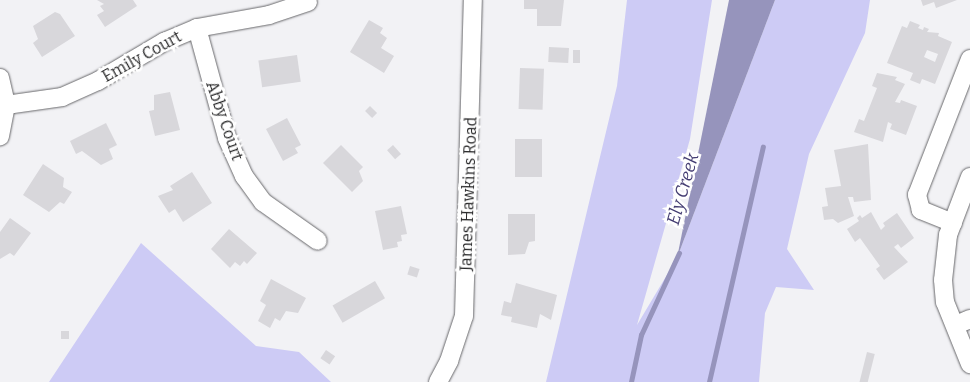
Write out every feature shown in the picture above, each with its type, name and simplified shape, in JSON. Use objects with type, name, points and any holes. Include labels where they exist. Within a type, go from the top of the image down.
[{"type":"street","name":"James Hawkins Road","points":[[438,382],[449,361],[464,316],[473,0]]},
{"type":"street","name":"Emily Court","points":[[6,105],[62,97],[98,81],[164,42],[196,28],[269,15],[308,2]]},
{"type":"street","name":"Abby Court","points":[[196,28],[227,138],[244,176],[263,202],[318,241]]},
{"type":"street","points":[[953,223],[921,210],[917,195],[970,59]]},
{"type":"street","points":[[0,78],[6,105],[0,136]]},
{"type":"street","points":[[970,176],[953,223],[944,257],[943,280],[946,302],[963,322],[970,364]]},
{"type":"shaded area","points":[[627,0],[712,0],[690,139],[637,325],[677,258],[775,0],[870,0],[865,33],[809,154],[787,249],[814,290],[776,287],[765,313],[759,382],[546,382],[617,86]]},
{"type":"shaded area","points":[[729,0],[775,0],[677,258]]},
{"type":"shaded area","points":[[141,243],[256,346],[299,352],[331,382],[49,382]]},
{"type":"building","points":[[97,0],[133,0],[137,6],[105,27],[97,15],[104,11],[100,6],[104,4]]},
{"type":"building","points":[[524,0],[564,0],[561,26],[537,26],[537,9],[524,9]]},
{"type":"building","points":[[921,0],[957,0],[936,8],[934,2],[923,6]]},
{"type":"building","points":[[55,12],[60,14],[75,36],[42,57],[33,43],[38,39],[33,26]]},
{"type":"building","points":[[369,20],[383,28],[380,33],[387,38],[381,48],[394,56],[384,73],[350,52]]},
{"type":"building","points":[[910,21],[920,25],[918,28],[923,30],[924,27],[929,29],[927,32],[939,33],[938,36],[952,42],[935,84],[922,79],[920,84],[910,80],[913,73],[887,63],[902,26],[907,28]],"holes":[[[927,50],[938,54],[935,62],[924,57]]]},
{"type":"building","points":[[549,47],[569,48],[568,63],[548,62]]},
{"type":"building","points":[[573,50],[580,50],[580,63],[573,63]]},
{"type":"building","points":[[297,55],[301,82],[262,87],[258,60]]},
{"type":"building","points":[[520,68],[544,69],[543,110],[519,109]]},
{"type":"building","points":[[877,73],[897,77],[895,80],[905,84],[895,102],[900,103],[901,100],[917,106],[906,135],[890,129],[892,124],[888,122],[883,142],[854,132],[859,119],[864,121],[877,88],[872,86]]},
{"type":"building","points":[[170,92],[180,130],[155,136],[149,111],[154,110],[154,95]]},
{"type":"building","points":[[370,106],[377,113],[372,118],[365,111]]},
{"type":"building","points":[[287,118],[301,145],[295,148],[298,153],[283,161],[266,129]]},
{"type":"building","points":[[106,123],[117,145],[109,149],[113,159],[101,165],[82,151],[76,154],[70,141]]},
{"type":"building","points":[[515,139],[542,139],[542,177],[515,177]]},
{"type":"building","points":[[868,144],[871,200],[854,202],[853,197],[848,197],[854,216],[838,223],[833,219],[824,220],[822,207],[828,206],[825,188],[841,186],[834,150]]},
{"type":"building","points":[[341,145],[363,167],[359,171],[363,181],[352,192],[323,163]]},
{"type":"building","points":[[393,145],[401,154],[395,159],[387,150]]},
{"type":"building","points":[[43,164],[64,178],[63,187],[72,192],[64,204],[60,202],[49,212],[23,195]]},
{"type":"building","points":[[192,172],[212,203],[183,222],[175,209],[169,213],[158,196],[173,190],[170,186]]},
{"type":"building","points":[[401,206],[407,234],[401,235],[402,241],[397,242],[398,247],[383,250],[375,211]]},
{"type":"building","points":[[871,212],[881,230],[885,226],[883,223],[897,213],[914,238],[901,248],[898,244],[894,247],[908,262],[884,280],[876,269],[880,266],[860,238],[855,242],[847,229],[859,221],[857,218],[860,215],[862,218]]},
{"type":"building","points":[[508,214],[535,214],[535,241],[529,242],[525,254],[508,255]]},
{"type":"building","points":[[10,218],[31,233],[14,256],[10,253],[0,259],[0,232]]},
{"type":"building","points":[[229,229],[257,253],[247,264],[244,261],[240,266],[235,262],[230,268],[211,249]]},
{"type":"building","points":[[410,266],[420,269],[417,278],[407,275]]},
{"type":"building","points":[[271,279],[306,298],[298,313],[286,311],[280,321],[275,318],[270,328],[258,321],[266,305],[260,301]]},
{"type":"building","points":[[375,281],[385,298],[343,323],[333,306]]},
{"type":"building","points":[[516,283],[557,295],[551,320],[540,314],[537,328],[511,322],[512,317],[501,315],[504,301],[511,303]]},
{"type":"building","points":[[61,331],[69,331],[69,339],[61,339]]},
{"type":"building","points":[[326,350],[335,356],[330,364],[320,358]]},
{"type":"building","points":[[867,352],[875,354],[868,382],[860,382]]},
{"type":"waterway","points":[[709,382],[763,147]]},
{"type":"waterway","name":"Ely Creek","points":[[631,382],[641,335],[679,253]]}]
